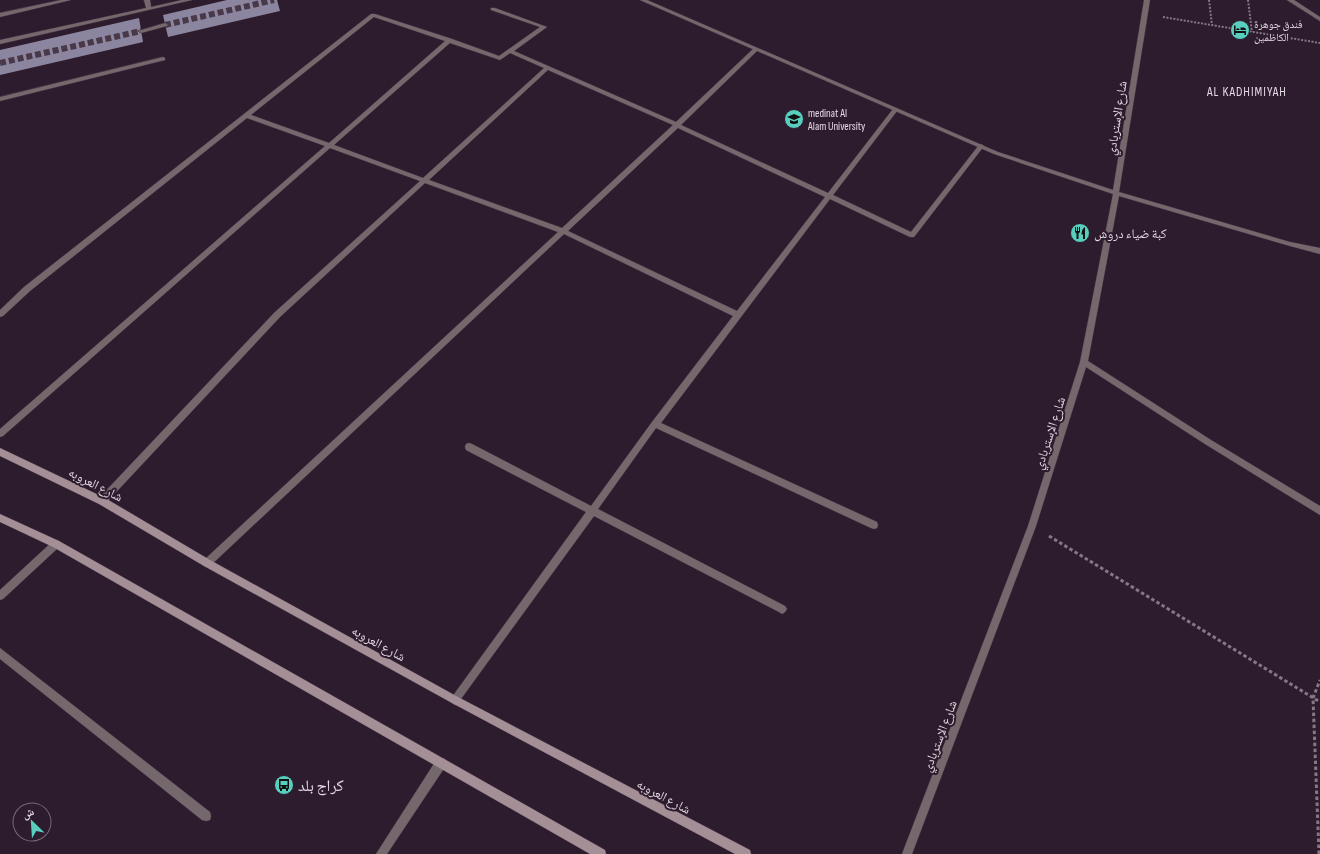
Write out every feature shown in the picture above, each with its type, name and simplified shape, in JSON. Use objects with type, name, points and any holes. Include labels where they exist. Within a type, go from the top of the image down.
[{"type":"street","points":[[0,15],[68,0]]},
{"type":"street","points":[[147,0],[149,9]]},
{"type":"street","points":[[0,42],[189,0]]},
{"type":"street","points":[[643,0],[755,50],[981,146],[1116,193],[1290,244],[1320,251]]},
{"type":"street","name":"شارع الإستربادي","points":[[907,854],[1032,526],[1084,362],[1116,193],[1147,0]]},
{"type":"street","points":[[1290,0],[1320,19]]},
{"type":"street","points":[[0,314],[27,289],[373,15],[500,58],[544,27],[493,9]]},
{"type":"street","points":[[141,31],[165,25]]},
{"type":"street","points":[[0,434],[450,40]]},
{"type":"street","points":[[207,563],[563,232],[755,50]]},
{"type":"street","points":[[510,51],[677,125],[912,235],[981,146]]},
{"type":"street","points":[[0,100],[163,59]]},
{"type":"street","points":[[102,500],[276,315],[547,68]]},
{"type":"street","points":[[455,700],[655,424],[895,110]]},
{"type":"street","points":[[246,115],[563,232],[738,315]]},
{"type":"street","points":[[1084,362],[1208,442],[1320,511]]},
{"type":"street","points":[[655,424],[874,524]]},
{"type":"street","points":[[469,447],[782,609]]},
{"type":"street","name":"شارع العروبه","points":[[0,452],[102,500],[207,563],[455,700],[746,854]]},
{"type":"street","points":[[0,518],[56,544],[601,854]]},
{"type":"street","points":[[0,596],[56,544]]},
{"type":"street","points":[[0,653],[206,816]]},
{"type":"street","points":[[381,854],[441,763]]},
{"type":"path","points":[[1209,0],[1212,25]]},
{"type":"path","points":[[1248,0],[1252,32]]},
{"type":"path","points":[[1145,14],[1320,43]]},
{"type":"path","points":[[1032,526],[1320,702]]},
{"type":"path","points":[[1319,854],[1313,698],[1320,680]]},
{"type":"building","points":[[227,0],[277,0],[280,11],[168,37],[163,15]]},
{"type":"building","points":[[139,18],[143,42],[0,75],[0,50]]},
{"type":"tunnel","points":[[165,25],[274,0]]},
{"type":"tunnel","points":[[0,63],[141,31]]},
{"type":"place","name":"فندق جوهرة الكاظمين","points":[[1240,30]]},
{"type":"place","name":"medinat Al Alam University","points":[[794,119]]},
{"type":"place","name":"كبة ضياء دروش","points":[[1080,233]]},
{"type":"place","name":"كراج بلد","points":[[284,785]]},
{"type":"district","name":"AL KADHIMIYAH","points":[[1247,91]]}]
